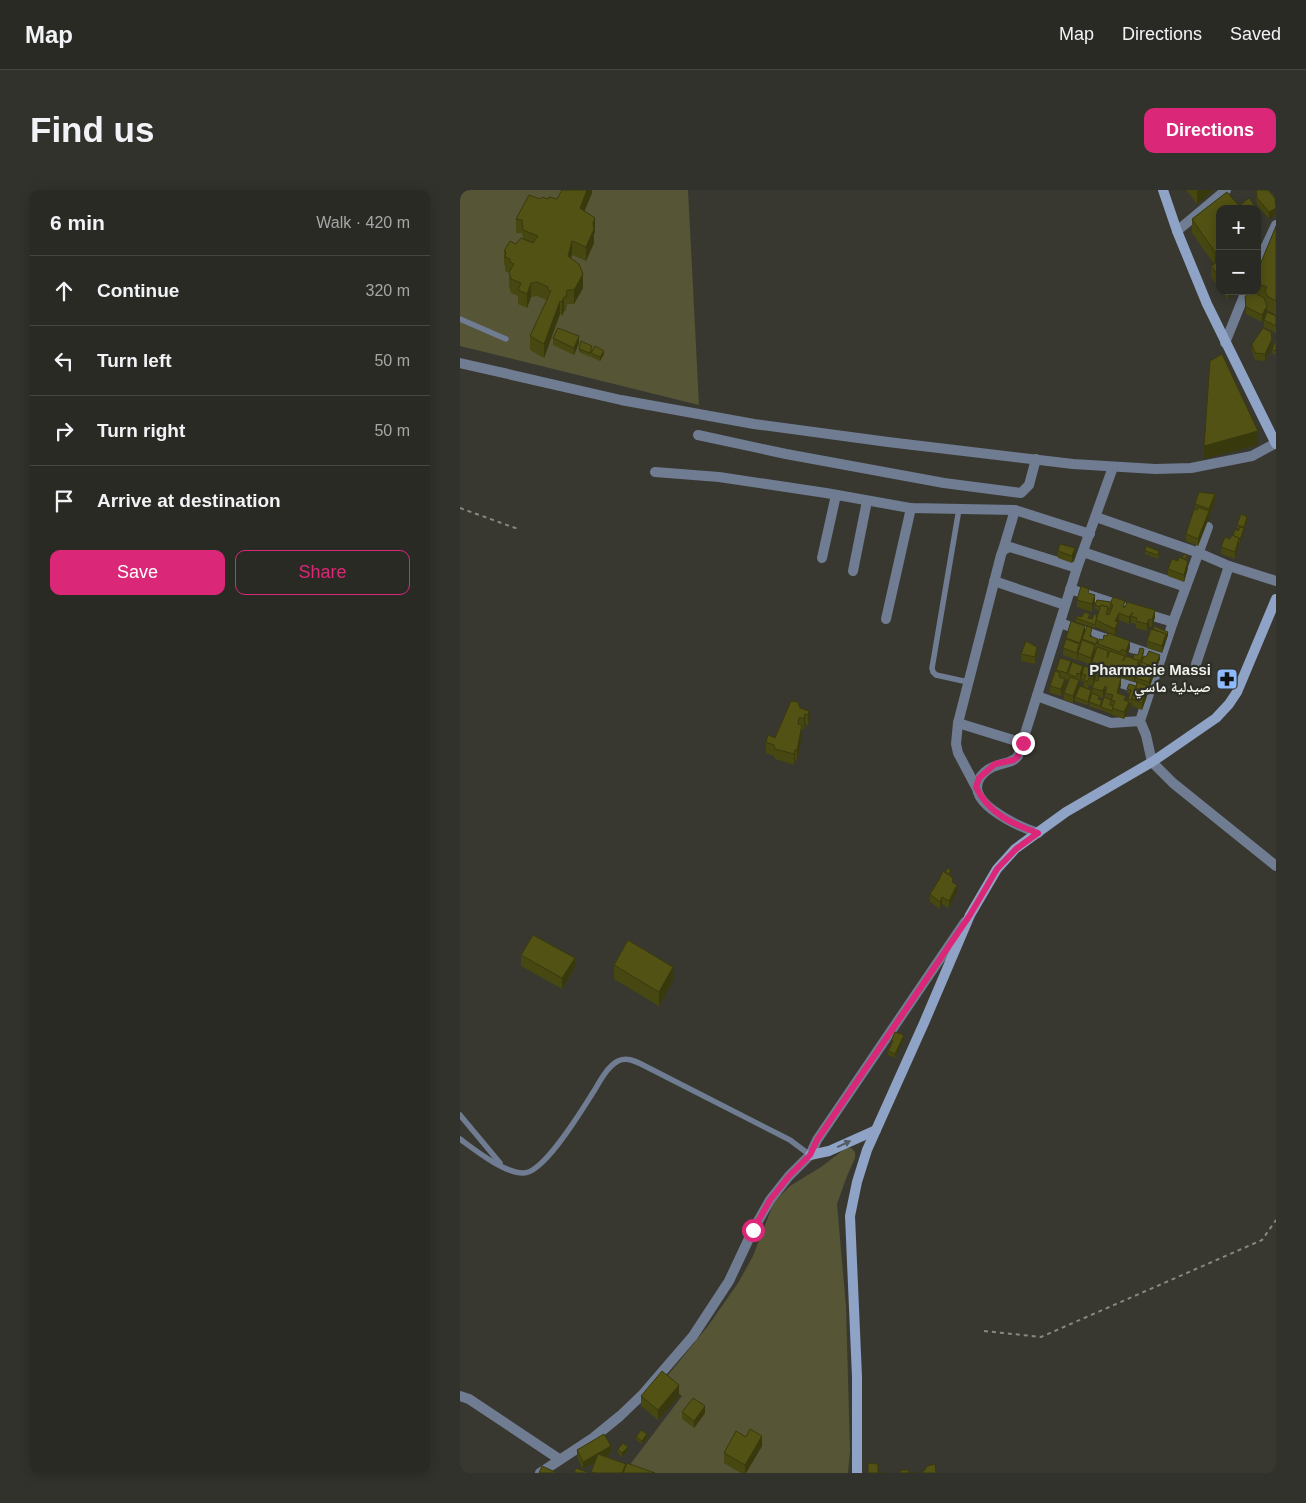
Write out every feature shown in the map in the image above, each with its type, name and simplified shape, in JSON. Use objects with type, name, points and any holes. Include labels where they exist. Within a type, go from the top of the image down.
[{"type":"street","points":[[460,363],[621,400],[744,422],[888,442],[1113,467],[1155,469],[1191,468],[1252,456],[1276,443],[1207,304],[1177,231],[1163,190]]},
{"type":"street","points":[[1177,231],[1226,190]]},
{"type":"street","points":[[1261,257],[1276,225]]},
{"type":"street","points":[[1225,343],[1244,295]]},
{"type":"street","points":[[698,435],[786,454],[944,482],[1021,493],[1029,485],[1036,459]]},
{"type":"street","points":[[976,787],[979,778],[995,764],[1014,760],[1018,756],[1037,696],[1052,661],[1070,589],[1113,467]]},
{"type":"street","points":[[655,472],[719,477],[911,508],[1015,510],[1090,534]]},
{"type":"street","points":[[822,558],[836,495]]},
{"type":"street","points":[[853,571],[867,500]]},
{"type":"street","points":[[886,619],[911,508]]},
{"type":"street","points":[[1015,510],[994,581],[968,682],[958,723],[956,744],[958,753],[984,802],[999,815],[1038,833]]},
{"type":"street","points":[[1096,517],[1199,552],[1229,566],[1276,581]]},
{"type":"street","points":[[1208,527],[1173,622],[1140,722],[1146,735],[1152,762],[1173,783],[1276,866]]},
{"type":"street","points":[[1003,550],[1010,547],[1077,568]]},
{"type":"street","points":[[1083,552],[1186,587]]},
{"type":"street","points":[[1196,664],[1229,566]]},
{"type":"street","points":[[994,581],[1065,605]]},
{"type":"street","points":[[1070,589],[1173,622]]},
{"type":"street","points":[[545,1472],[620,1416],[643,1394],[692,1336],[730,1281],[753,1230],[770,1200],[789,1176],[810,1155],[822,1132],[970,915],[1004,860],[1022,843],[1066,812],[1152,762],[1210,723],[1229,704],[1237,692],[1276,600]]},
{"type":"street","points":[[1060,623],[1162,658]]},
{"type":"street","points":[[1102,678],[1150,692]]},
{"type":"street","points":[[1037,696],[1111,723],[1140,722]]},
{"type":"street","points":[[958,723],[1023,743]]},
{"type":"street","points":[[857,1473],[858,1377],[850,1216],[857,1182],[876,1130],[970,915]]},
{"type":"street","points":[[810,1155],[829,1150],[876,1130]]},
{"type":"street","points":[[460,1396],[469,1399],[560,1459]]},
{"type":"lane","points":[[460,319],[506,339]]},
{"type":"lane","points":[[960,509],[932,668],[936,675],[968,682]]},
{"type":"lane","points":[[460,1139],[505,1168],[523,1174],[531,1172],[540,1166],[569,1129],[606,1073],[617,1062],[626,1059],[634,1060],[790,1140],[810,1155]]},
{"type":"lane","points":[[460,1115],[505,1168]]},
{"type":"path","points":[[460,508],[518,529]]},
{"type":"path","points":[[984,1332],[1041,1337],[1262,1240],[1276,1220]]},
{"type":"shaded area","points":[[460,190],[688,190],[699,405],[460,346]]},
{"type":"shaded area","points":[[846,1148],[851,1148],[855,1152],[855,1158],[837,1204],[846,1307],[850,1451],[848,1473],[650,1473],[629,1466],[682,1396],[664,1380],[708,1326],[738,1283],[753,1256],[774,1202],[790,1186],[821,1167]]},
{"type":"building","points":[[562,190],[587,190],[580,208],[595,218],[593,223],[594,229],[586,247],[572,241],[568,256],[579,264],[583,274],[574,290],[567,290],[566,297],[564,297],[562,302],[560,301],[544,344],[530,336],[551,291],[548,290],[548,287],[537,282],[531,283],[527,294],[518,290],[521,283],[511,279],[509,272],[514,264],[505,257],[506,252],[504,251],[510,241],[516,244],[521,238],[533,243],[538,236],[523,230],[522,220],[516,219],[529,195],[540,199],[542,197],[548,199],[549,197],[557,199]]},
{"type":"building","points":[[1256,190],[1268,190],[1275,198],[1276,208],[1269,212],[1257,198]]},
{"type":"building","points":[[1227,192],[1238,205],[1216,205],[1215,252],[1192,219]]},
{"type":"building","points":[[1249,198],[1254,205],[1240,205]]},
{"type":"building","points":[[1276,226],[1276,301],[1267,296],[1265,290],[1267,287],[1261,285],[1261,262]]},
{"type":"building","points":[[1216,263],[1216,273],[1211,266]]},
{"type":"building","points":[[1246,295],[1259,295],[1264,298],[1267,306],[1262,315],[1246,307]]},
{"type":"building","points":[[1267,312],[1276,316],[1276,326],[1264,320]]},
{"type":"building","points":[[558,328],[579,336],[574,348],[553,338]]},
{"type":"building","points":[[1263,328],[1271,332],[1272,339],[1265,354],[1255,353],[1252,344]]},
{"type":"building","points":[[1276,338],[1276,351],[1272,350]]},
{"type":"building","points":[[581,341],[592,346],[590,353],[579,349]]},
{"type":"building","points":[[595,346],[604,351],[600,357],[591,353]]},
{"type":"building","points":[[1222,354],[1258,431],[1204,446],[1210,361]]},
{"type":"building","points":[[1199,492],[1215,494],[1209,509],[1195,504]]},
{"type":"building","points":[[1198,507],[1209,511],[1198,539],[1186,534],[1194,509],[1197,510]]},
{"type":"building","points":[[1241,514],[1247,517],[1244,527],[1237,525]]},
{"type":"building","points":[[1240,527],[1244,528],[1240,540],[1233,536],[1235,529],[1238,531]]},
{"type":"building","points":[[1232,535],[1239,538],[1235,552],[1221,547],[1225,537],[1230,539]]},
{"type":"building","points":[[1060,544],[1075,548],[1072,556],[1058,551]]},
{"type":"building","points":[[1146,546],[1159,551],[1158,555],[1145,551]]},
{"type":"building","points":[[1179,557],[1188,561],[1184,575],[1168,569],[1172,559],[1178,561]]},
{"type":"building","points":[[1081,586],[1089,589],[1088,593],[1095,595],[1092,604],[1077,600]]},
{"type":"building","points":[[1113,597],[1125,601],[1123,607],[1125,607],[1127,602],[1155,610],[1152,620],[1149,619],[1147,624],[1136,621],[1137,618],[1131,616],[1133,612],[1129,617],[1119,613],[1115,621],[1118,622],[1115,629],[1096,620],[1101,605],[1108,607],[1106,614],[1109,615],[1113,605],[1110,604]]},
{"type":"building","points":[[1097,600],[1111,602],[1110,609],[1101,605],[1100,607],[1095,605]]},
{"type":"building","points":[[1084,612],[1090,614],[1088,618],[1092,619],[1094,614],[1097,615],[1095,625],[1076,618],[1077,616],[1082,617]]},
{"type":"building","points":[[1071,621],[1085,626],[1080,643],[1066,638]]},
{"type":"building","points":[[1087,626],[1092,628],[1090,636],[1098,639],[1096,644],[1082,639]]},
{"type":"building","points":[[1154,626],[1168,632],[1166,636],[1166,634],[1153,629]]},
{"type":"building","points":[[1151,629],[1166,634],[1162,646],[1147,641]]},
{"type":"building","points":[[1108,633],[1130,641],[1126,651],[1122,649],[1120,652],[1098,644],[1099,639],[1103,640],[1104,635],[1107,636]]},
{"type":"building","points":[[1066,639],[1079,644],[1077,653],[1063,648]]},
{"type":"building","points":[[1082,640],[1095,645],[1091,658],[1078,653]]},
{"type":"building","points":[[1026,641],[1037,647],[1035,657],[1021,654]]},
{"type":"building","points":[[1097,647],[1108,651],[1107,658],[1110,651],[1125,656],[1123,661],[1126,656],[1139,660],[1134,675],[1121,671],[1122,668],[1118,671],[1092,662]]},
{"type":"building","points":[[1140,648],[1144,649],[1141,661],[1133,659],[1134,654],[1138,655]]},
{"type":"building","points":[[1149,651],[1160,655],[1154,669],[1154,667],[1141,663]]},
{"type":"building","points":[[1060,658],[1071,661],[1067,673],[1056,670]]},
{"type":"building","points":[[1072,662],[1083,666],[1080,674],[1077,673],[1076,677],[1068,674]]},
{"type":"building","points":[[1141,662],[1154,667],[1149,682],[1136,678]]},
{"type":"building","points":[[1084,666],[1096,670],[1093,679],[1089,678],[1087,682],[1084,680],[1086,675],[1082,674]]},
{"type":"building","points":[[1097,670],[1121,678],[1117,693],[1126,696],[1124,700],[1129,702],[1124,712],[1112,708],[1115,701],[1111,700],[1113,695],[1105,693],[1107,687],[1105,686],[1103,691],[1092,688],[1095,680],[1098,681]]},
{"type":"building","points":[[1055,671],[1060,673],[1059,677],[1065,679],[1061,689],[1050,686]]},
{"type":"building","points":[[1070,677],[1079,680],[1073,696],[1064,693]]},
{"type":"building","points":[[1137,682],[1148,686],[1142,703],[1132,699],[1134,693],[1139,695],[1141,690],[1136,688]]},
{"type":"building","points":[[1129,684],[1136,686],[1131,700],[1128,699],[1131,690],[1127,689]]},
{"type":"building","points":[[1080,686],[1091,690],[1088,702],[1075,697]]},
{"type":"building","points":[[1092,693],[1099,696],[1098,699],[1102,700],[1100,706],[1089,702]]},
{"type":"building","points":[[1104,697],[1111,700],[1112,711],[1101,707]]},
{"type":"building","points":[[791,701],[798,702],[800,708],[809,711],[808,715],[805,714],[804,718],[799,718],[798,724],[802,725],[797,750],[795,750],[794,754],[775,749],[774,745],[766,742],[768,735],[775,738]]},
{"type":"building","points":[[948,868],[951,870],[949,874],[945,872]]},
{"type":"building","points":[[943,871],[953,878],[952,882],[957,885],[949,901],[942,897],[940,902],[930,894]]},
{"type":"building","points":[[533,935],[575,958],[562,978],[521,955]]},
{"type":"building","points":[[628,940],[673,967],[659,992],[614,965]]},
{"type":"building","points":[[895,1032],[904,1035],[895,1054],[888,1051]]},
{"type":"building","points":[[662,1371],[679,1385],[658,1410],[641,1396]]},
{"type":"building","points":[[693,1398],[705,1406],[694,1421],[682,1412]]},
{"type":"building","points":[[750,1429],[762,1436],[745,1465],[724,1453],[736,1431],[746,1437]]},
{"type":"building","points":[[641,1430],[647,1434],[642,1441],[636,1437]]},
{"type":"building","points":[[604,1434],[611,1446],[583,1462],[577,1450]]},
{"type":"building","points":[[623,1443],[628,1447],[622,1453],[618,1449]]},
{"type":"building","points":[[598,1454],[626,1464],[622,1473],[591,1472]]},
{"type":"building","points":[[627,1463],[655,1473],[623,1473]]},
{"type":"building","points":[[868,1463],[878,1464],[878,1472],[883,1473],[868,1473]]},
{"type":"building","points":[[935,1464],[936,1473],[921,1473],[927,1466]]},
{"type":"building","points":[[542,1466],[555,1472],[555,1473],[539,1473]]},
{"type":"building","points":[[576,1468],[590,1473],[574,1473]]},
{"type":"building","points":[[900,1470],[909,1470],[909,1473],[900,1473]]},
{"type":"place","name":"Pharmacie Massi صيدلية ماسي","points":[[1227,679]]},
{"type":"route","points":[[753,1230],[770,1200],[789,1176],[810,1155],[817,1140],[970,915],[997,869],[1022,843],[1038,833],[999,815],[984,802],[976,787],[979,778],[995,764],[1014,760],[1018,756],[1023,743]]}]
